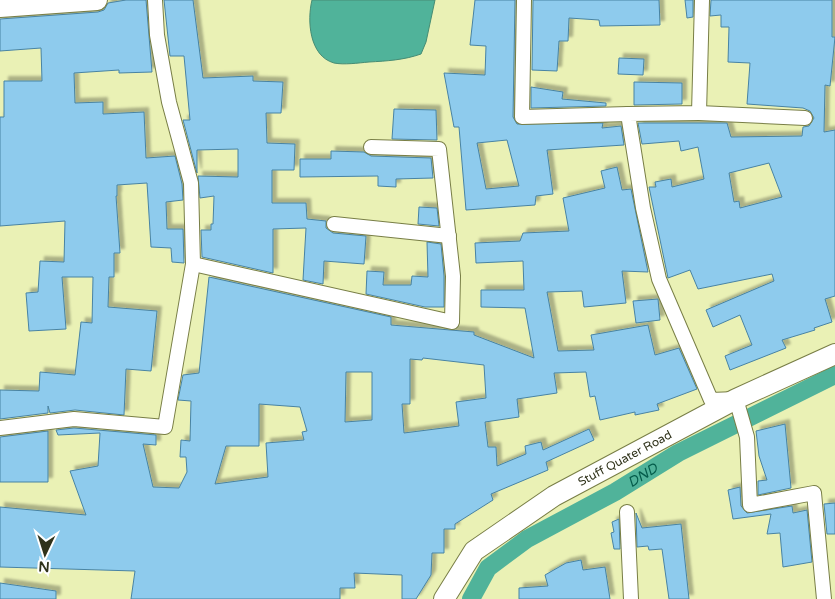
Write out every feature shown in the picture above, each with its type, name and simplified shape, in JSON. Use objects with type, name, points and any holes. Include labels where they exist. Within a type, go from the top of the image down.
[{"type":"street","points":[[0,7],[97,0]]},
{"type":"street","points":[[0,428],[74,419],[165,427],[194,264],[191,183],[169,102],[157,35],[155,0]]},
{"type":"street","points":[[524,0],[522,117],[699,114],[805,118]]},
{"type":"street","points":[[699,114],[702,0]]},
{"type":"street","points":[[628,114],[643,208],[659,279],[711,400],[736,400],[747,437],[750,505],[814,493],[824,599]]},
{"type":"street","points":[[194,264],[452,322],[452,276],[449,236],[439,149],[371,148]]},
{"type":"street","points":[[334,224],[449,236]]},
{"type":"street","name":"Stuff Quater Road","points":[[444,599],[474,551],[554,496],[736,400],[835,354]]},
{"type":"street","points":[[626,512],[631,599]]},
{"type":"water","points":[[312,0],[435,0],[426,42],[421,54],[395,60],[342,64],[326,59],[319,53],[315,45],[310,27]]},
{"type":"building","points":[[126,0],[146,0],[152,72],[119,73],[119,70],[74,73],[75,103],[103,102],[103,114],[144,112],[146,158],[175,156],[182,184],[183,200],[166,202],[167,229],[183,229],[184,263],[172,262],[171,248],[151,247],[147,183],[117,185],[120,253],[114,253],[114,277],[109,277],[108,307],[157,311],[151,371],[126,369],[124,415],[75,410],[50,413],[48,406],[48,413],[0,419],[0,390],[39,391],[40,372],[75,375],[81,322],[92,323],[93,277],[62,277],[66,329],[29,331],[26,293],[38,292],[40,261],[64,262],[65,221],[0,226],[0,117],[4,117],[4,81],[42,81],[41,48],[0,51],[0,19],[98,12],[104,10],[108,3]]},
{"type":"building","points":[[164,0],[193,0],[203,78],[253,76],[253,81],[283,82],[281,113],[266,113],[267,143],[295,144],[294,170],[272,170],[272,203],[306,203],[307,219],[326,221],[326,228],[333,233],[366,236],[364,264],[324,261],[323,284],[303,280],[306,228],[273,229],[273,273],[202,257],[201,230],[211,230],[214,196],[200,198],[198,176],[238,177],[238,149],[197,150],[197,173],[183,120],[190,120],[184,56],[170,56]]},
{"type":"building","points":[[475,0],[515,0],[513,117],[517,124],[603,123],[602,128],[621,126],[624,145],[547,150],[553,194],[536,196],[535,205],[466,210],[459,127],[454,127],[444,73],[485,75],[486,46],[470,45]],"holes":[[[507,140],[519,186],[486,189],[477,143]]]},
{"type":"building","points":[[533,0],[659,0],[660,25],[600,26],[599,20],[569,18],[568,41],[559,41],[557,71],[532,70]]},
{"type":"building","points":[[685,0],[693,0],[693,17],[687,18]]},
{"type":"building","points":[[711,0],[832,0],[832,37],[835,37],[830,86],[825,85],[824,132],[835,130],[835,296],[825,299],[832,322],[814,328],[815,330],[782,340],[786,348],[730,370],[725,356],[752,345],[740,315],[713,327],[706,310],[774,281],[772,274],[698,289],[690,270],[668,278],[649,187],[656,187],[655,182],[671,179],[672,187],[704,179],[698,147],[681,151],[679,141],[642,144],[638,123],[727,123],[731,137],[802,136],[803,127],[809,126],[814,118],[810,111],[803,108],[747,104],[750,63],[728,62],[729,27],[721,27],[721,15],[710,16]],"holes":[[[769,163],[782,197],[740,208],[739,201],[734,202],[729,173]]]},
{"type":"building","points":[[619,58],[644,59],[643,75],[618,74]]},
{"type":"building","points":[[634,82],[682,83],[682,104],[634,105]]},
{"type":"building","points":[[531,87],[563,92],[562,99],[606,103],[606,106],[531,108]]},
{"type":"building","points":[[394,109],[436,110],[437,140],[392,139]]},
{"type":"building","points":[[331,151],[364,152],[371,156],[431,158],[433,178],[396,179],[396,187],[378,186],[378,176],[300,177],[300,159],[331,159]]},
{"type":"building","points":[[617,167],[622,190],[631,189],[648,272],[622,271],[626,303],[584,307],[582,291],[547,292],[558,351],[594,350],[591,335],[648,325],[655,355],[679,348],[697,389],[657,404],[659,410],[635,415],[635,412],[600,420],[595,396],[590,397],[586,372],[554,373],[557,393],[517,399],[519,417],[485,422],[488,447],[496,447],[497,466],[526,454],[525,446],[541,442],[543,450],[589,429],[594,440],[546,462],[548,470],[491,494],[493,500],[455,524],[455,529],[444,529],[444,553],[432,553],[431,575],[416,599],[402,599],[402,575],[354,573],[355,588],[340,588],[340,599],[131,599],[135,571],[0,567],[0,507],[86,515],[70,471],[98,466],[100,433],[58,435],[56,430],[74,428],[156,435],[156,445],[143,444],[153,487],[179,488],[187,472],[186,457],[180,457],[181,440],[190,441],[191,401],[178,400],[183,375],[199,373],[209,277],[391,317],[391,325],[474,332],[474,335],[534,358],[525,308],[481,307],[481,290],[524,290],[523,261],[476,263],[475,243],[520,241],[523,233],[569,231],[563,198],[605,188],[601,171]],"holes":[[[423,358],[484,365],[486,398],[456,402],[459,426],[404,433],[402,404],[410,404],[410,359],[422,360]],[[346,372],[372,372],[372,420],[345,422]],[[259,404],[300,407],[307,431],[302,432],[304,440],[266,443],[268,477],[215,484],[226,446],[259,446]]]},
{"type":"building","points":[[419,207],[437,208],[439,226],[418,224]]},
{"type":"building","points":[[427,242],[441,244],[444,307],[425,307],[366,294],[367,271],[384,272],[383,285],[411,285],[412,276],[428,277]]},
{"type":"building","points":[[658,299],[660,320],[636,323],[633,301]]},
{"type":"building","points":[[785,424],[791,488],[758,495],[758,481],[767,480],[759,456],[756,431]]},
{"type":"building","points":[[48,431],[48,482],[0,482],[0,437]]},
{"type":"building","points":[[740,487],[741,506],[747,513],[792,506],[793,513],[807,510],[812,562],[783,567],[780,533],[767,534],[771,514],[733,519],[728,490]]},
{"type":"building","points":[[835,503],[835,534],[827,534],[824,504]]},
{"type":"building","points":[[636,513],[642,528],[681,524],[689,599],[669,599],[662,549],[649,550],[648,546],[637,547]]},
{"type":"building","points":[[619,519],[620,549],[614,549],[611,533],[614,532],[612,522]]},
{"type":"building","points":[[581,560],[583,570],[605,567],[610,599],[519,599],[519,588],[548,586],[545,575],[566,563]]},
{"type":"building","points":[[0,583],[56,591],[56,599],[0,599]]},
{"type":"waterway","name":"DND","points":[[471,599],[488,568],[527,539],[615,492],[678,453],[835,375]]}]
